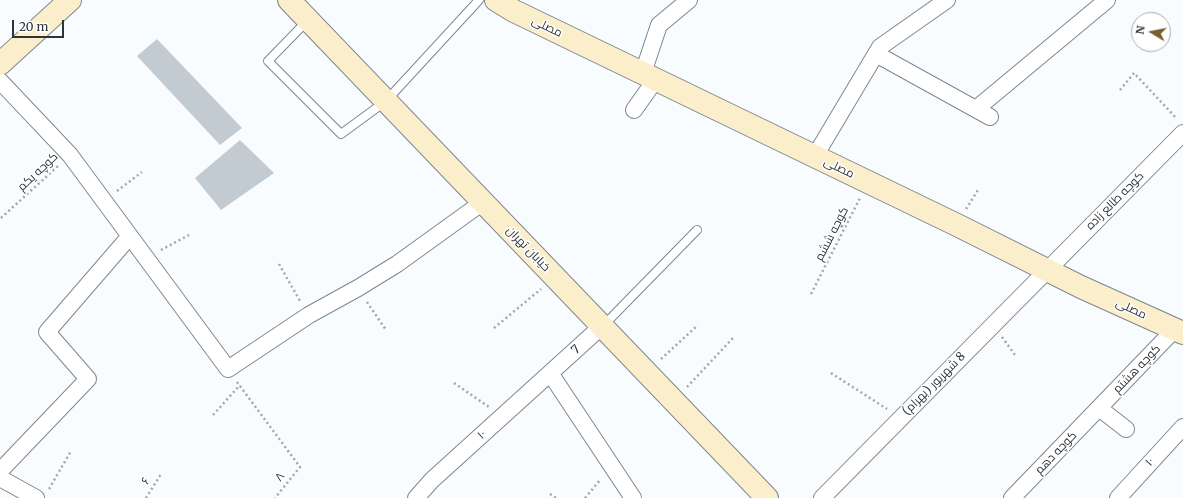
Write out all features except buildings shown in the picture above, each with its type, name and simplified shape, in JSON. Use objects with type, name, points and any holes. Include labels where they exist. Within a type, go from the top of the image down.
[{"type":"street","points":[[0,64],[70,0]]},
{"type":"street","name":"خیابان تهران","points":[[289,0],[767,498]]},
{"type":"street","name":"مصلی","points":[[496,0],[514,11],[1047,270],[1179,331]]},
{"type":"street","points":[[634,110],[649,76],[659,25],[689,0]]},
{"type":"street","points":[[815,156],[880,47],[947,0]]},
{"type":"street","points":[[876,54],[983,113],[1107,0]]},
{"type":"street","points":[[0,81],[70,155],[228,369],[309,315],[358,288],[397,264],[483,202]]},
{"type":"street","name":"کوچه طالع زاده","points":[[1047,270],[1180,126]]},
{"type":"street","points":[[0,471],[88,379],[47,332],[130,236]]},
{"type":"street","name":"(بهرام) 8 شهریور","points":[[822,498],[1047,270]]},
{"type":"street","name":"7","points":[[550,373],[602,326]]},
{"type":"street","name":"کوچه هشتم","points":[[1099,408],[1179,331]]},
{"type":"street","points":[[550,373],[632,498]]},
{"type":"street","name":"۱۰","points":[[416,498],[432,480],[550,373]]},
{"type":"street","points":[[1099,408],[1126,429]]},
{"type":"street","name":"کوچه دهم","points":[[1012,498],[1099,408]]},
{"type":"street","name":"۱۰","points":[[1118,498],[1182,429]]},
{"type":"street","points":[[0,478],[42,495]]},
{"type":"lane","points":[[308,20],[268,60],[341,134],[386,101],[479,0]]},
{"type":"lane","points":[[602,326],[697,230]]},
{"type":"path","points":[[1120,90],[1134,73],[1180,126]]},
{"type":"path","name":"کوچه یکم","points":[[1,218],[70,155]]},
{"type":"path","points":[[104,201],[142,172]]},
{"type":"path","name":"کوچه ششم","points":[[811,294],[868,182]]},
{"type":"path","points":[[147,258],[189,235]]},
{"type":"path","points":[[279,264],[309,315]]},
{"type":"path","points":[[494,328],[555,277]]},
{"type":"path","points":[[358,288],[386,330]]},
{"type":"path","points":[[646,372],[698,325]]},
{"type":"path","points":[[673,401],[733,338]]},
{"type":"path","points":[[213,416],[240,385],[228,369]]},
{"type":"path","points":[[831,374],[900,418]]},
{"type":"path","points":[[454,383],[502,417]]},
{"type":"path","name":"۸","points":[[240,385],[300,467],[275,498]]},
{"type":"path","points":[[42,495],[71,451]]},
{"type":"path","points":[[585,498],[611,466]]},
{"type":"path","name":"۶","points":[[146,498],[161,474]]},
{"type":"path","points":[[550,494],[556,498]]}]
